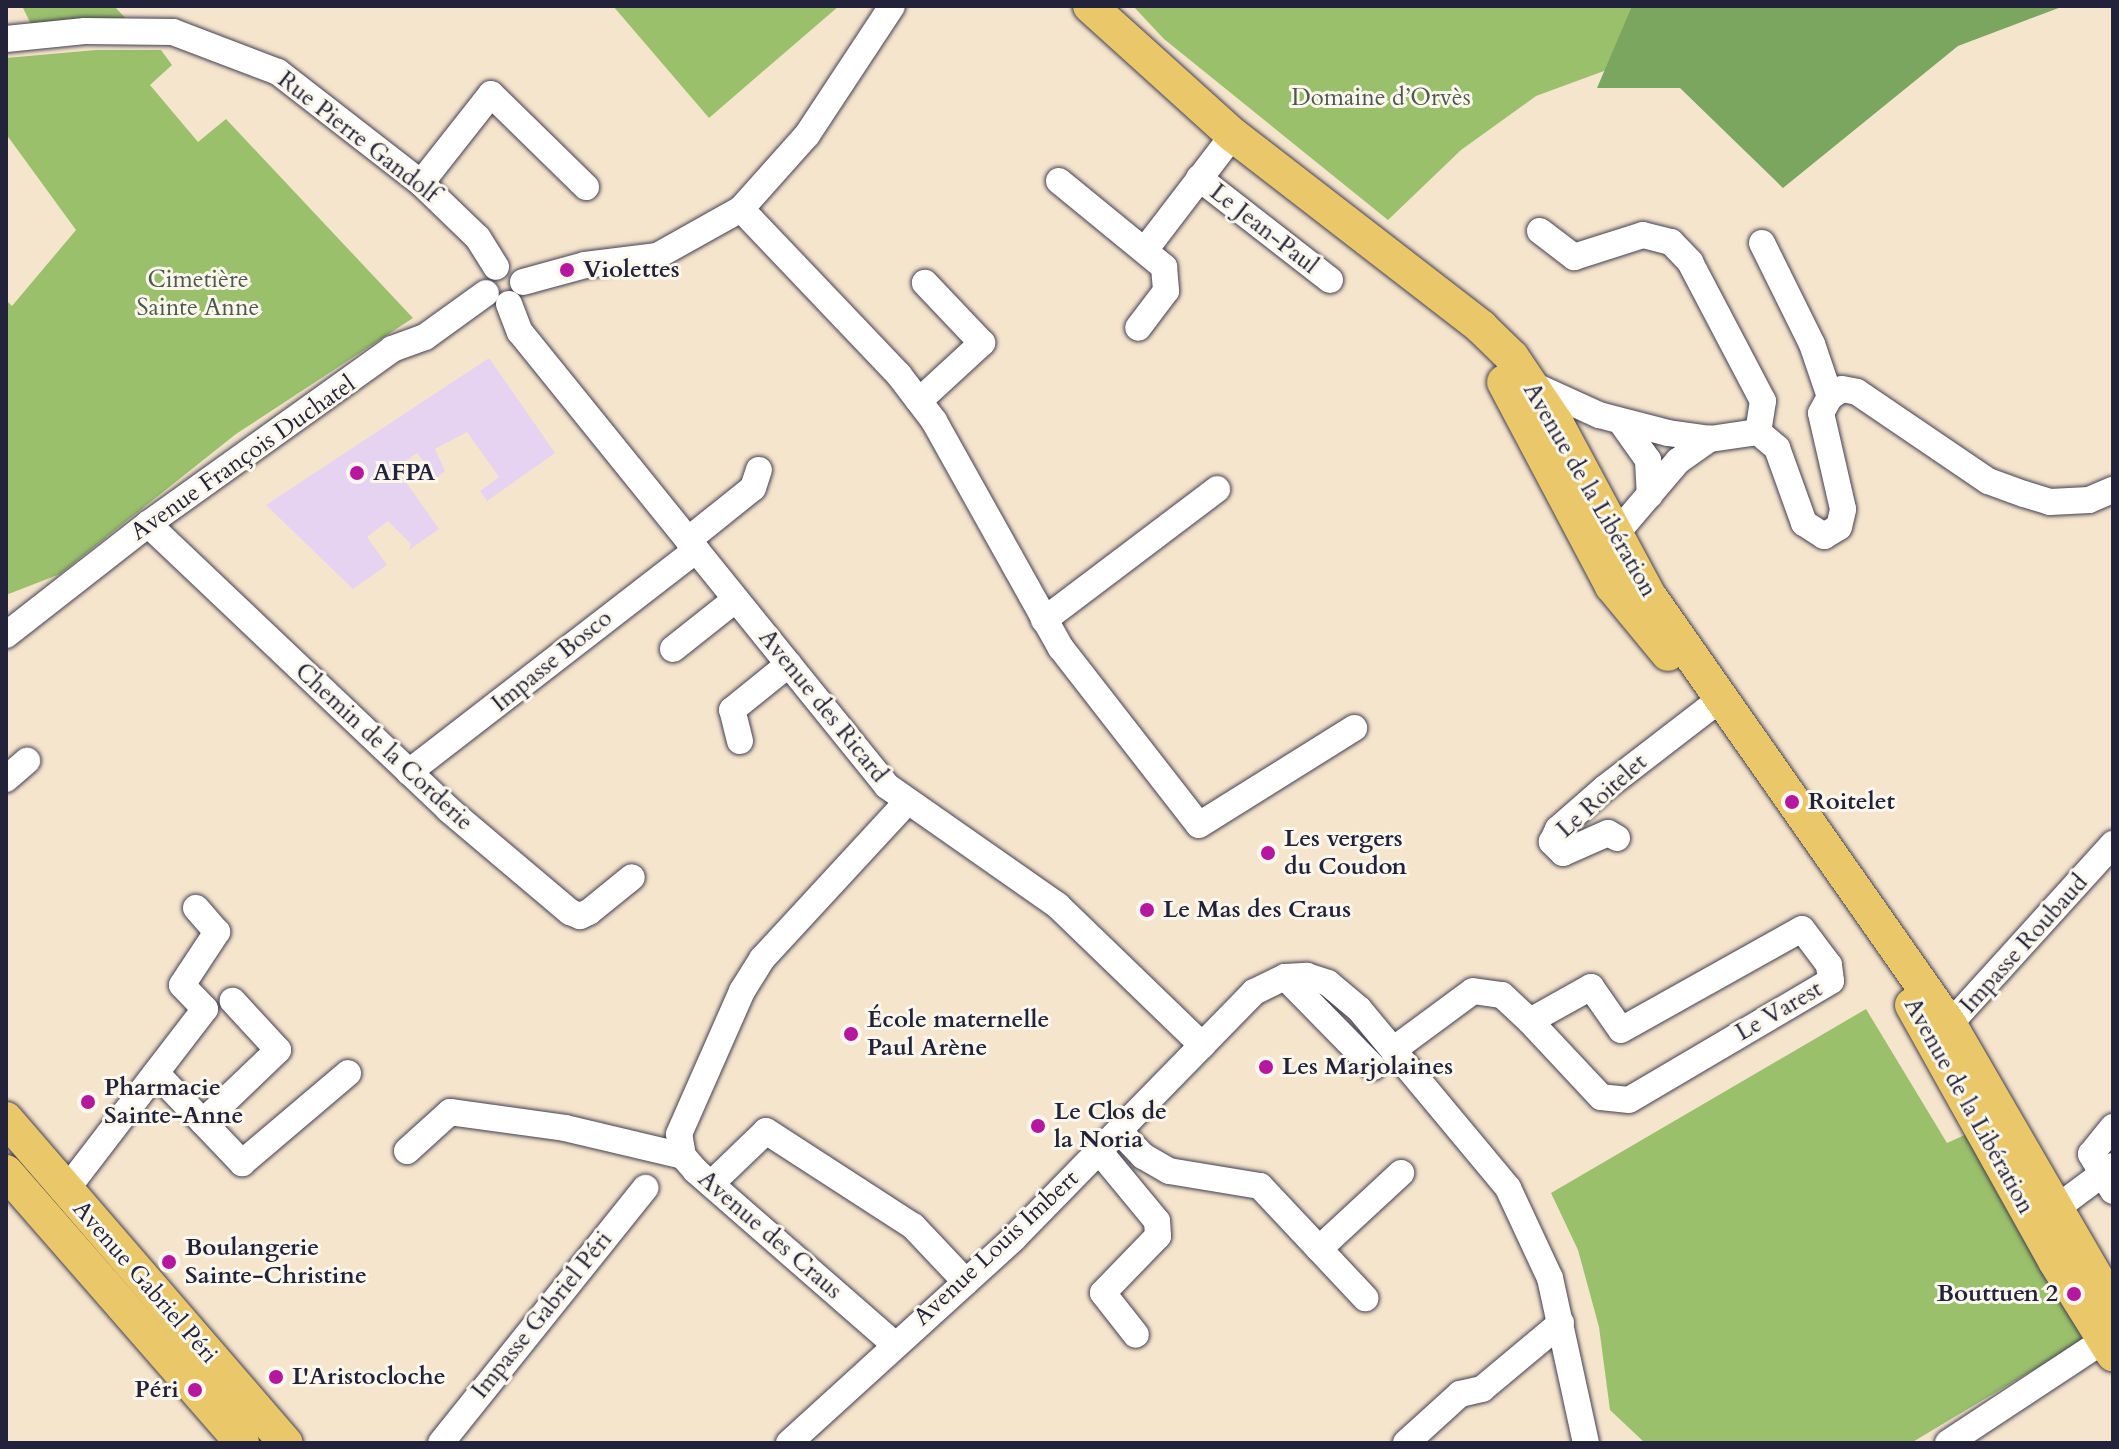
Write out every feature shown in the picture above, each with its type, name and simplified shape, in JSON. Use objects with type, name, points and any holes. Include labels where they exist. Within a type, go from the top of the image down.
[{"type":"main road","name":"Avenue de la Libération","points":[[1090,6],[1233,135],[1399,267],[1481,327],[1531,384],[1750,743],[1830,855],[1942,1034],[2043,1211],[2110,1343]]},
{"type":"main road","name":"Avenue de la Libération","points":[[1107,6],[1167,75]]},
{"type":"main road","name":"Avenue de la Libération","points":[[1399,267],[1501,377],[1633,615],[1750,743]]},
{"type":"main road","name":"Avenue Gabriel Péri","points":[[6,1119],[286,1443]]},
{"type":"main road","name":"Avenue Gabriel Péri","points":[[6,1172],[242,1443]]},
{"type":"main road","name":"Avenue de la Libération","points":[[2043,1211],[2113,1306]]},
{"type":"street","name":"Avenue François Duchatel","points":[[6,635],[148,524],[392,349],[425,337],[506,293],[585,265],[657,256],[741,209],[807,135],[892,6]]},
{"type":"street","name":"Rue Pierre Gandolf","points":[[6,39],[85,31],[173,32],[278,72],[421,183],[478,238],[496,267],[513,268],[506,293]]},
{"type":"street","points":[[421,183],[491,94],[586,187]]},
{"type":"street","name":"Le Jean-Paul","points":[[1145,250],[1233,135]]},
{"type":"street","name":"Le Jean-Paul","points":[[1199,178],[1330,280]]},
{"type":"street","points":[[1059,181],[1145,250],[1169,276],[1166,291],[1138,328]]},
{"type":"street","points":[[741,209],[919,401],[1061,648],[1199,825],[1354,728]]},
{"type":"street","points":[[1540,231],[1574,257],[1643,235],[1671,242],[1690,262],[1763,401],[1758,432]]},
{"type":"street","points":[[1710,439],[1678,461],[1622,534],[1594,524],[1550,469],[1557,424],[1579,415],[1710,439],[1758,432],[1777,448],[1804,523],[1818,535],[1831,535],[1839,527],[1843,509],[1822,422],[1830,397],[1812,344],[1762,243]]},
{"type":"street","points":[[919,401],[982,343],[925,283]]},
{"type":"street","name":"Avenue des Ricard","points":[[506,293],[520,332],[906,803],[1057,905],[1202,1045]]},
{"type":"street","points":[[1531,384],[1610,419],[1648,460],[1650,495]]},
{"type":"street","points":[[1830,397],[1842,389],[1857,392],[1988,481],[2024,494],[2063,501],[2089,500],[2113,490]]},
{"type":"street","name":"Impasse Bosco","points":[[409,772],[692,545],[753,488],[759,470]]},
{"type":"street","points":[[1044,620],[1217,489]]},
{"type":"street","name":"Chemin de la Corderie","points":[[148,524],[409,772],[570,912],[580,916],[589,912],[632,877]]},
{"type":"street","points":[[673,649],[736,599]]},
{"type":"street","points":[[740,741],[732,710],[789,664]]},
{"type":"street","name":"Le Roitelet","points":[[1617,838],[1608,833],[1563,853],[1552,842],[1558,829],[1605,788],[1714,704]]},
{"type":"street","points":[[6,779],[27,761]]},
{"type":"street","name":"Avenue des Craus","points":[[893,1343],[711,1184],[683,1156],[679,1134],[687,1108],[742,991],[762,959],[906,803]]},
{"type":"street","name":"Impasse Roubaud","points":[[1942,1034],[2113,844]]},
{"type":"street","points":[[66,1190],[205,1009],[182,985],[217,932],[196,908]]},
{"type":"street","name":"Le Varest","points":[[1802,929],[1829,965],[1831,981],[1629,1100],[1601,1097],[1523,1014],[1591,987],[1621,1030],[1802,929]]},
{"type":"street","name":"Avenue Louis Imbert","points":[[789,1443],[893,1343],[966,1282],[1202,1045],[1277,979],[1328,983],[1383,1058]]},
{"type":"street","points":[[1523,1014],[1488,989],[1473,991],[1383,1058],[1508,1188],[1539,1249],[1561,1323],[1586,1443]]},
{"type":"street","points":[[203,1122],[278,1050],[233,1001]]},
{"type":"street","points":[[156,1073],[242,1163],[348,1073]]},
{"type":"street","points":[[407,1151],[450,1112],[565,1128],[683,1156]]},
{"type":"street","points":[[2043,1211],[2109,1177],[2091,1154],[2113,1127]]},
{"type":"street","points":[[711,1184],[766,1131],[913,1226],[966,1282]]},
{"type":"street","points":[[1119,1131],[1143,1156],[1169,1171],[1260,1186],[1365,1298]]},
{"type":"street","points":[[1099,1151],[1157,1221],[1158,1236],[1103,1293],[1136,1335]]},
{"type":"street","points":[[1319,1249],[1401,1173]]},
{"type":"street","name":"Impasse Gabriel Péri","points":[[441,1443],[645,1188]]},
{"type":"street","points":[[1406,1443],[1460,1394],[1482,1389],[1561,1323]]},
{"type":"street","points":[[1948,1443],[2110,1343]]},
{"type":"shaded area","name":"AFPA","points":[[489,358],[555,453],[487,501],[480,491],[499,477],[467,432],[435,449],[445,471],[436,478],[417,453],[396,468],[439,529],[409,550],[411,544],[388,521],[367,537],[387,565],[353,589],[266,505]]},
{"type":"green space","points":[[22,6],[114,6],[130,23],[33,28]]},
{"type":"green space","points":[[613,6],[839,6],[709,118]]},
{"type":"green space","name":"Domaine d’Orvès","points":[[1133,6],[1781,6],[1536,96],[1461,150],[1388,220],[1164,39]]},
{"type":"green space","points":[[1632,6],[2064,6],[1958,46],[1783,188],[1680,88],[1597,88]]},
{"type":"green space","name":"Cimetière Sainte Anne","points":[[96,50],[161,50],[172,65],[150,85],[198,142],[226,119],[413,318],[236,434],[60,574],[6,595],[6,300],[12,306],[76,230],[6,134],[6,58]]},
{"type":"green space","points":[[1866,1009],[1947,1143],[1969,1133],[2085,1339],[1911,1443],[1645,1443],[1610,1410],[1599,1327],[1578,1250],[1551,1193]]},
{"type":"place","name":"Violettes","points":[[567,270]]},
{"type":"place","name":"AFPA","points":[[357,473]]},
{"type":"place","name":"Roitelet","points":[[1792,802]]},
{"type":"place","name":"Les vergers du Coudon","points":[[1268,853]]},
{"type":"place","name":"Le Mas des Craus","points":[[1147,910]]},
{"type":"place","name":"École maternelle Paul Arène","points":[[851,1034]]},
{"type":"place","name":"Les Marjolaines","points":[[1266,1067]]},
{"type":"place","name":"Pharmacie Sainte-Anne","points":[[88,1102]]},
{"type":"place","name":"Le Clos de la Noria","points":[[1038,1126]]},
{"type":"place","name":"Boulangerie Sainte-Christine","points":[[169,1262]]},
{"type":"place","name":"Bouttuen 2","points":[[2074,1294]]},
{"type":"place","name":"L'Aristocloche","points":[[276,1377]]},
{"type":"place","name":"Péri","points":[[195,1390]]}]
